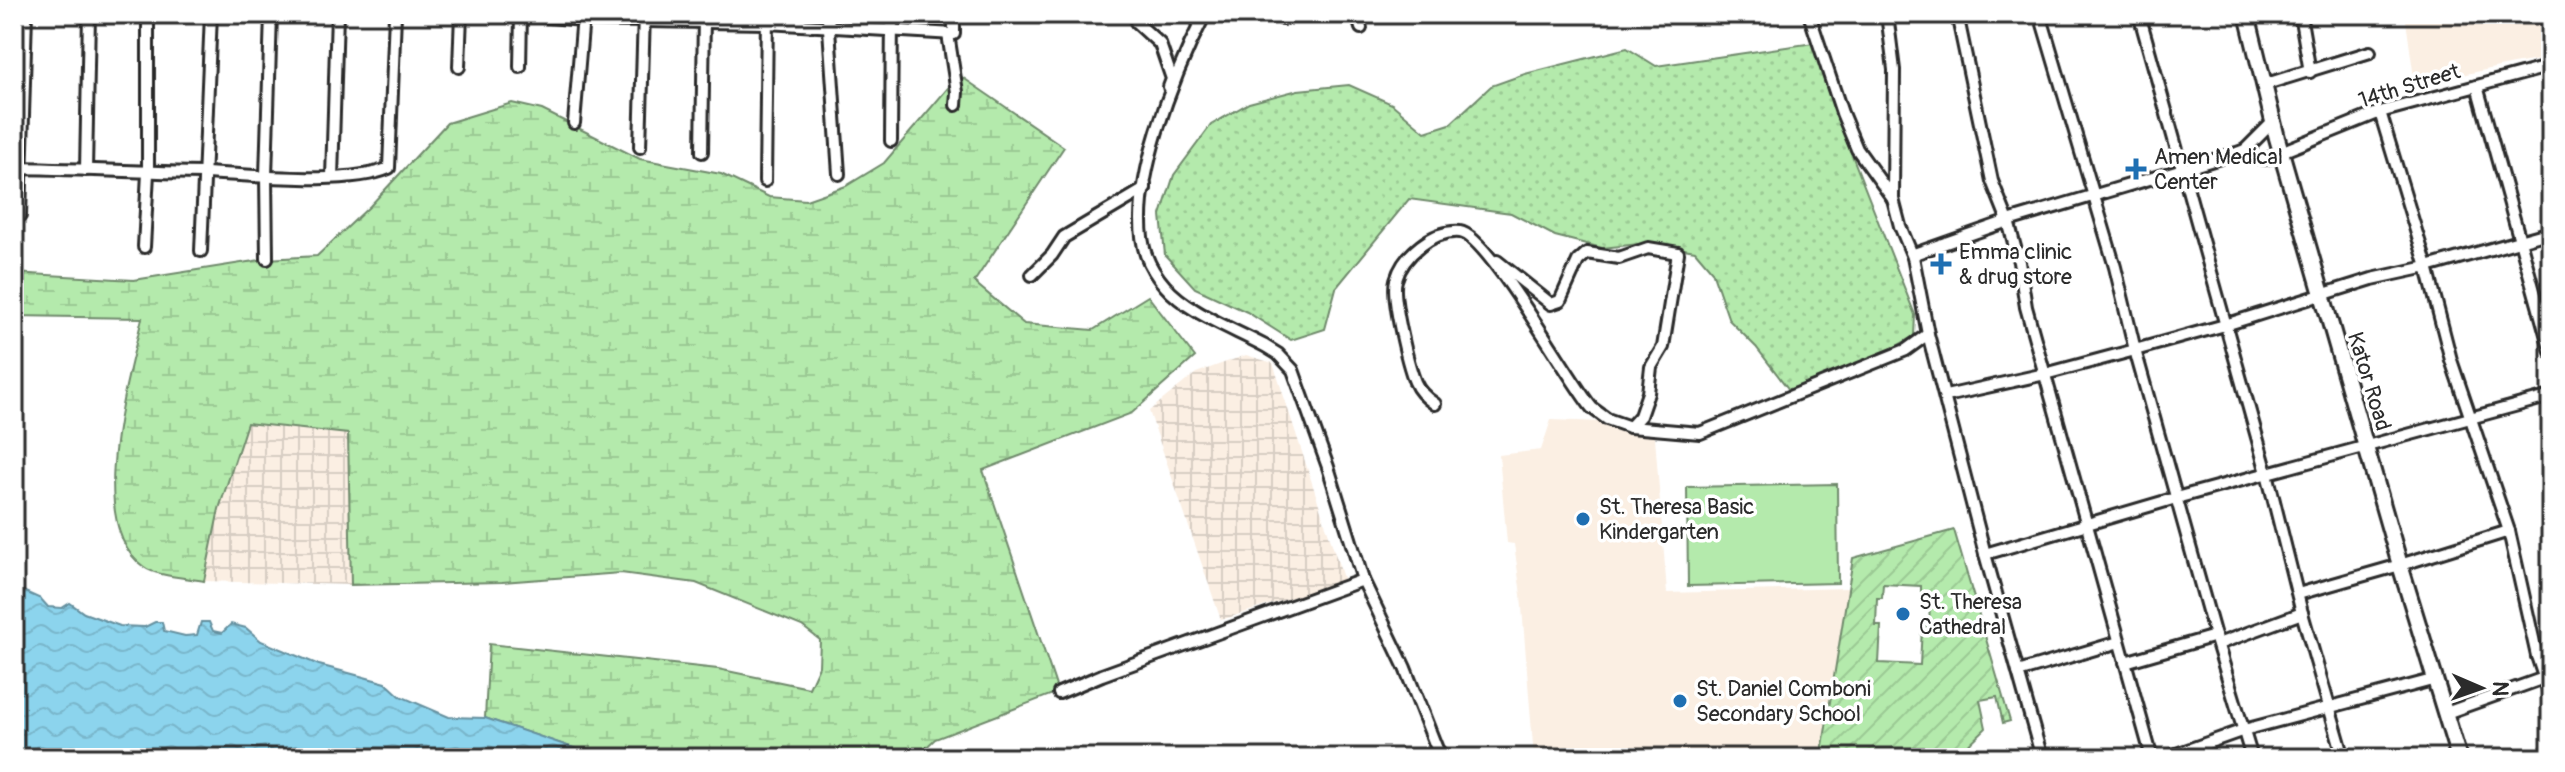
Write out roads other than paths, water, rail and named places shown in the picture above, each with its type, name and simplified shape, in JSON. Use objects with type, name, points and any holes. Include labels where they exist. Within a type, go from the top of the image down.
[{"type":"main road","name":"Kator Road","points":[[2247,14],[2281,152],[2459,758]]},
{"type":"street","points":[[20,216],[18,168],[26,14]]},
{"type":"street","points":[[86,170],[89,14]]},
{"type":"street","points":[[144,247],[148,173],[148,14]]},
{"type":"street","points":[[201,251],[211,14]]},
{"type":"street","points":[[267,259],[271,14]]},
{"type":"street","points":[[332,177],[337,14]]},
{"type":"street","points":[[18,168],[332,177],[389,168],[395,14]]},
{"type":"street","points":[[459,67],[461,14]]},
{"type":"street","points":[[520,67],[519,14],[767,18],[828,26],[954,34],[954,14]]},
{"type":"street","points":[[828,14],[839,174]]},
{"type":"street","points":[[891,141],[892,14]]},
{"type":"street","points":[[1032,275],[1052,255],[1064,237],[1145,189],[1172,79],[1160,44],[1136,22],[1136,14]]},
{"type":"street","points":[[1357,14],[1361,28]]},
{"type":"street","points":[[1809,14],[1857,149],[1893,199]]},
{"type":"street","points":[[1887,14],[1894,70],[1893,199],[1913,257],[1928,334],[2042,758]]},
{"type":"street","points":[[1957,14],[1992,181],[2008,221],[2026,307],[2152,758]]},
{"type":"street","points":[[2040,14],[2252,758]]},
{"type":"street","points":[[2139,14],[2344,758]]},
{"type":"street","points":[[2300,14],[2310,72]]},
{"type":"street","points":[[640,147],[644,16]]},
{"type":"street","points":[[574,123],[583,17]]},
{"type":"street","points":[[702,152],[704,17]]},
{"type":"street","points":[[1203,17],[1162,115],[1145,189],[1142,233],[1146,254],[1153,270],[1167,288],[1185,304],[1265,346],[1293,370],[1328,467],[1363,580],[1405,668],[1437,749],[1444,758]]},
{"type":"street","points":[[765,181],[767,18]]},
{"type":"street","points":[[948,34],[957,92],[956,105]]},
{"type":"street","points":[[2263,85],[2370,52]]},
{"type":"street","name":"14th Street","points":[[2281,152],[2380,112],[2551,66]]},
{"type":"street","points":[[2477,86],[2551,352]]},
{"type":"street","points":[[2380,112],[2427,267],[2451,360],[2509,531],[2537,656],[2551,698]]},
{"type":"street","points":[[1913,257],[2008,221],[2245,150],[2273,122]]},
{"type":"street","points":[[2245,150],[2262,160],[2281,152]]},
{"type":"street","points":[[1946,396],[2135,350],[2372,279],[2551,232]]},
{"type":"street","points":[[1435,404],[1424,397],[1415,382],[1395,300],[1395,281],[1406,259],[1424,244],[1443,234],[1466,234],[1551,304],[1560,301],[1578,261],[1587,253],[1619,258],[1648,248],[1678,253],[1663,347],[1651,367],[1648,393],[1640,416],[1630,427]]},
{"type":"street","points":[[1483,250],[1586,401],[1607,419],[1630,427],[1700,433],[1906,350],[1928,334]]},
{"type":"street","points":[[1985,554],[2176,498],[2551,396]]},
{"type":"street","points":[[2298,594],[2509,531]]},
{"type":"street","points":[[1059,693],[1363,580]]},
{"type":"street","points":[[2125,662],[2216,640],[2302,613]]},
{"type":"street","points":[[2018,672],[2119,642]]},
{"type":"street","points":[[2537,656],[2551,651]]},
{"type":"street","points":[[2446,713],[2544,678]]},
{"type":"street","points":[[2165,758],[2244,730],[2436,679]]},
{"type":"water","points":[[14,587],[41,599],[48,607],[62,608],[70,603],[84,613],[120,626],[145,627],[162,622],[164,631],[185,636],[197,635],[201,622],[209,622],[213,631],[222,633],[231,624],[246,628],[261,641],[319,665],[386,683],[400,696],[449,717],[485,718],[603,758],[14,758]]},
{"type":"place","name":"Amen Medical Center","points":[[2136,169]]},
{"type":"place","name":"Emma clinic & drug store","points":[[1941,264]]},
{"type":"place","name":"St. Theresa Basic Kindergarten","points":[[1583,519]]},
{"type":"place","name":"St. Theresa Cathedral","points":[[1903,614]]},
{"type":"place","name":"St. Daniel Comboni Secondary School","points":[[1680,701]]}]
